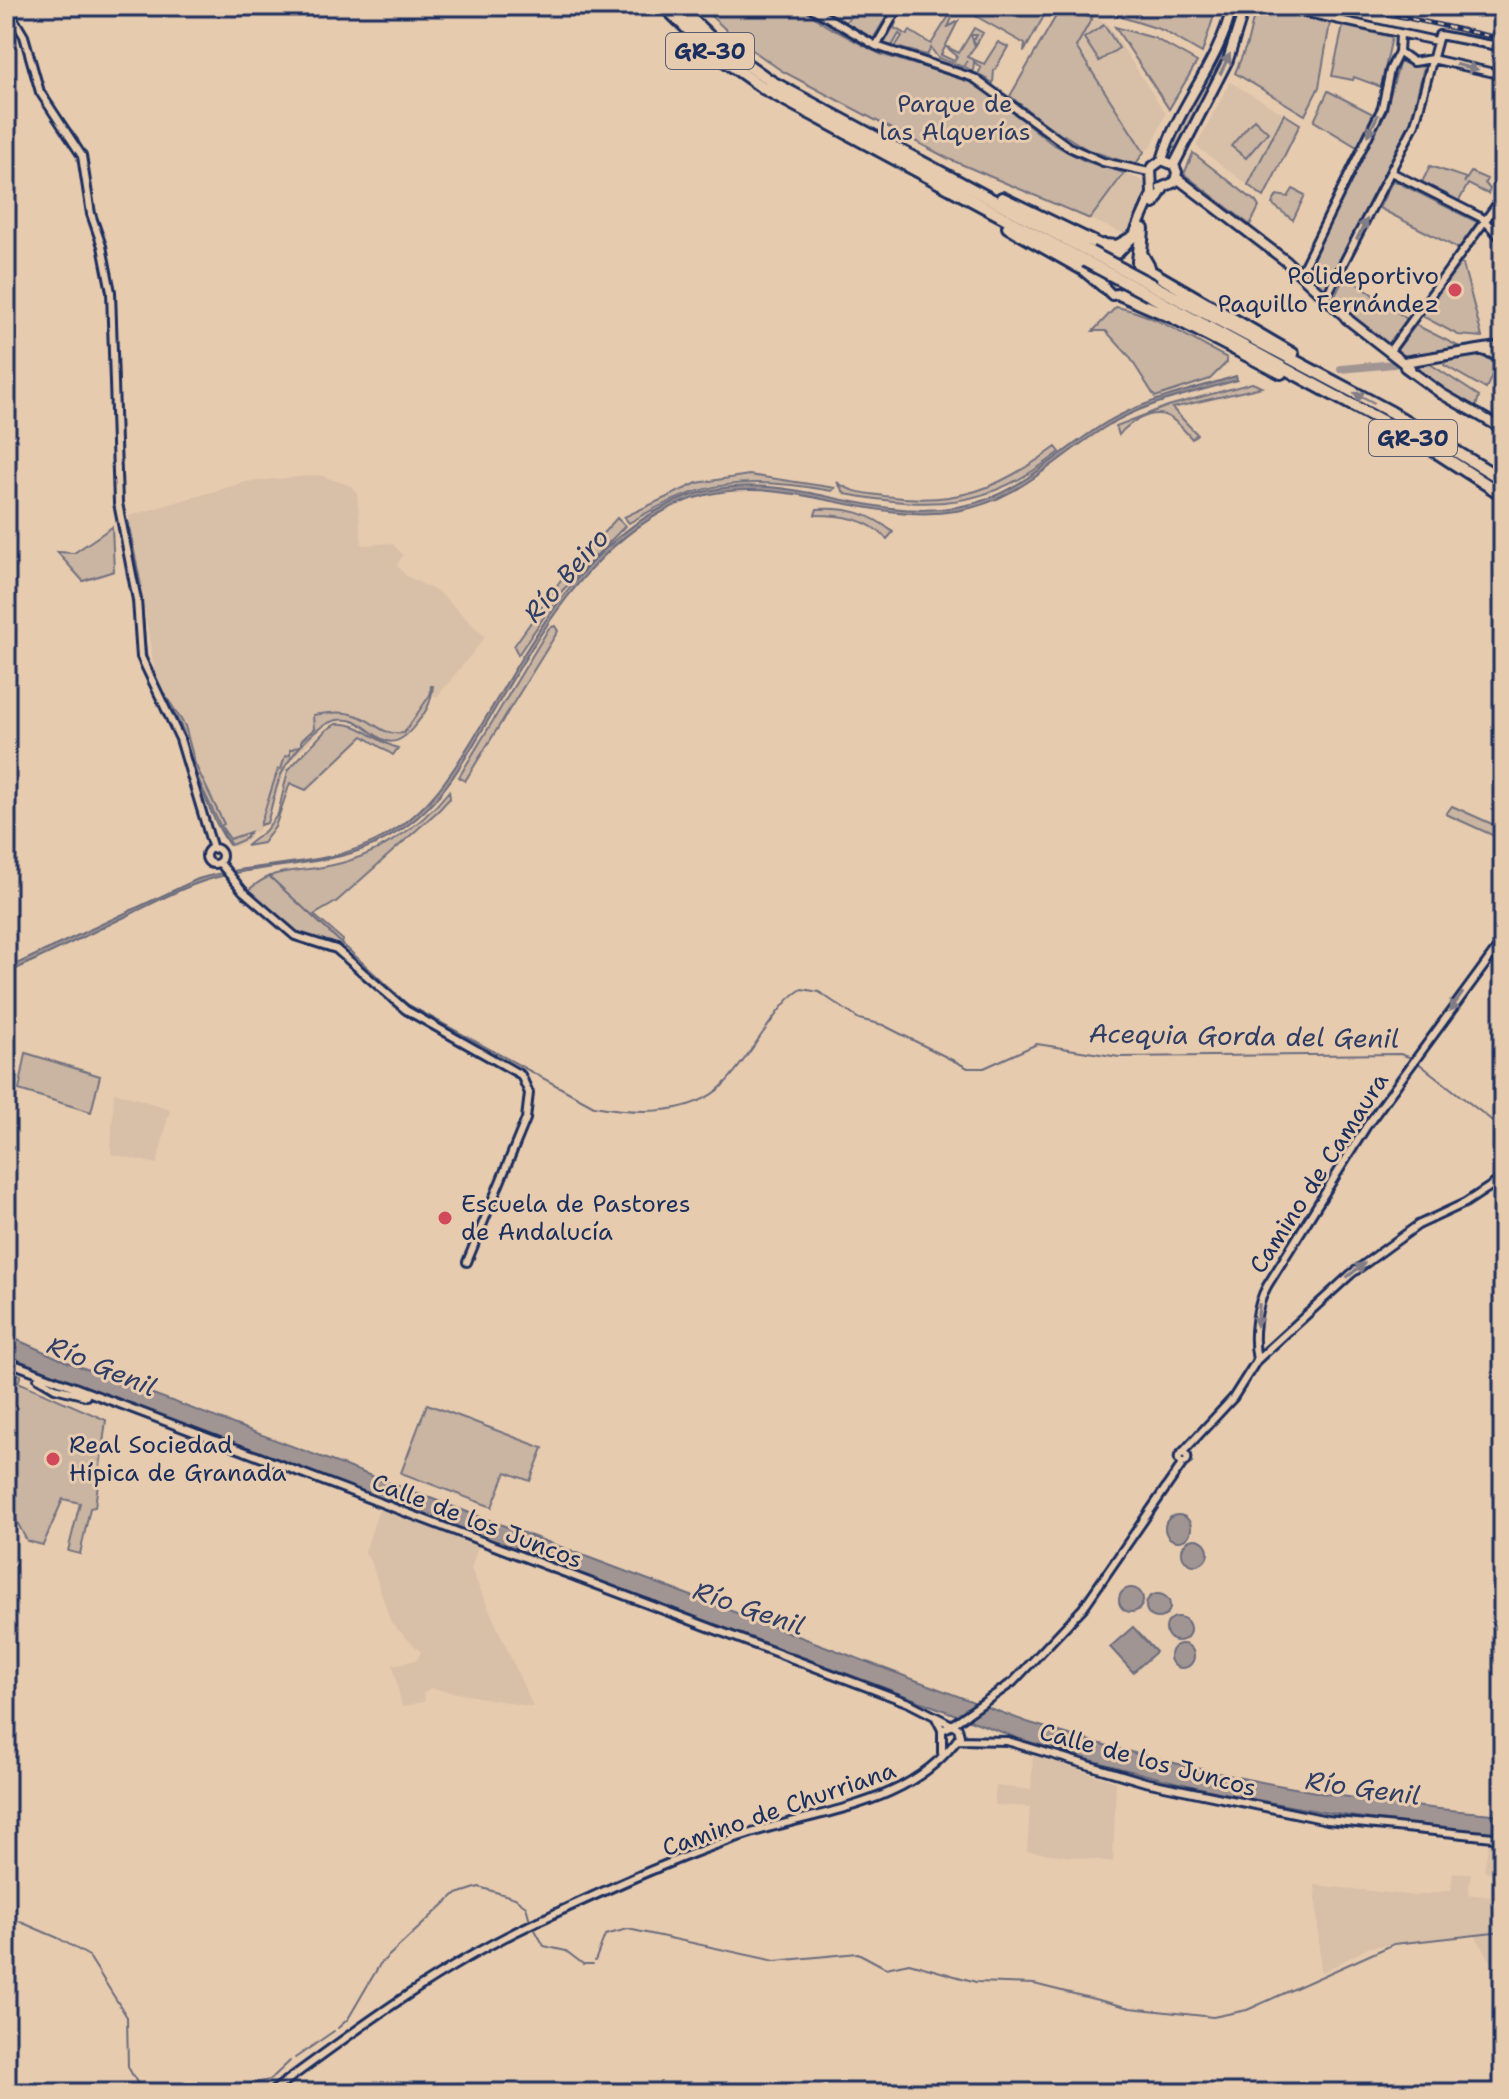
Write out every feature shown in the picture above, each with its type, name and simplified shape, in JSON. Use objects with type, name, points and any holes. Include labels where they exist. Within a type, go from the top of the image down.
[{"type":"highway","name":"GR-30","points":[[664,6],[708,49],[763,88],[981,206],[1087,256]]},
{"type":"highway","name":"GR-30","points":[[678,6],[715,42],[772,82],[967,186],[1442,455],[1503,495]]},
{"type":"highway","points":[[967,186],[1002,198],[1115,254]]},
{"type":"highway","points":[[981,206],[990,217],[1102,282]]},
{"type":"highway","points":[[1143,229],[1143,259],[1168,285]]},
{"type":"highway","points":[[1083,239],[1117,246],[1133,237]]},
{"type":"highway","points":[[1137,266],[1268,339],[1320,374]]},
{"type":"highway","name":"GR-30","points":[[1152,291],[1320,374],[1425,432],[1503,480]]},
{"type":"highway","points":[[1125,294],[1294,379],[1321,387]]},
{"type":"main road","points":[[1177,178],[1173,185],[1163,189],[1137,240],[1137,266],[1115,254],[1133,237],[1152,194],[1149,172],[1153,164],[1162,160],[1181,117],[1217,55],[1232,7],[1237,11],[1245,8]]},
{"type":"main road","points":[[1245,8],[1228,60],[1174,165],[1177,178],[1299,270],[1349,320]]},
{"type":"main road","points":[[1162,160],[1174,165]]},
{"type":"main road","points":[[1152,183],[1163,189]]},
{"type":"main road","points":[[1278,256],[1310,290],[1442,394],[1503,429]]},
{"type":"main road","points":[[1299,270],[1310,290],[1326,297]]},
{"type":"main road","points":[[1102,282],[1112,295],[1125,294]]},
{"type":"main road","points":[[1410,366],[1475,349],[1495,348]]},
{"type":"street","points":[[6,6],[24,36],[40,92],[82,156],[91,214],[102,246],[111,292],[118,503],[137,600],[141,657],[180,739],[213,849],[221,853],[219,862]]},
{"type":"street","points":[[808,6],[876,46],[956,70],[991,89],[1039,128],[1069,147],[1103,162],[1149,172]]},
{"type":"street","points":[[876,46],[899,6]]},
{"type":"street","points":[[1275,6],[1436,41]]},
{"type":"street","points":[[1326,297],[1415,124],[1440,34],[1503,47]]},
{"type":"street","points":[[1299,270],[1382,108],[1390,70],[1399,52],[1400,35]]},
{"type":"street","points":[[1399,52],[1413,62],[1432,59],[1503,75]]},
{"type":"street","points":[[1391,172],[1485,221],[1503,240]]},
{"type":"street","points":[[1389,352],[1503,196]]},
{"type":"street","points":[[1495,348],[1503,358]]},
{"type":"street","points":[[213,849],[207,853],[207,860],[212,864],[219,862]]},
{"type":"street","points":[[219,862],[295,936],[336,949],[406,1010],[511,1068],[527,1084],[530,1106],[526,1119],[467,1262]]},
{"type":"street","name":"Camino de Camaura","points":[[1257,1360],[1257,1321],[1260,1300],[1267,1286],[1366,1127],[1503,940]]},
{"type":"street","points":[[1257,1360],[1351,1274],[1418,1225],[1465,1203],[1503,1178]]},
{"type":"street","name":"Camino de Churriana","points":[[942,1730],[964,1719],[985,1699],[1013,1682],[1083,1608],[1173,1476],[1193,1441],[1233,1398],[1257,1360]]},
{"type":"street","name":"Calle de los Juncos","points":[[6,1361],[55,1388],[93,1396],[895,1697],[952,1724],[958,1737],[1007,1741],[1159,1785],[1313,1818],[1391,1829],[1503,1838]]},
{"type":"street","points":[[935,1716],[944,1740],[941,1757]]},
{"type":"street","name":"Camino de Churriana","points":[[270,2093],[384,2012],[534,1923],[752,1832],[885,1796],[915,1780],[958,1737],[964,1719]]},
{"type":"street","points":[[944,1740],[958,1737]]},
{"type":"shaded area","points":[[1092,18],[1106,22],[1166,114],[1151,147],[1144,152],[1076,47]]},
{"type":"shaded area","points":[[1230,82],[1284,114],[1248,185],[1196,146]]},
{"type":"shaded area","points":[[1124,173],[1143,181],[1149,192],[1131,232],[1122,233],[1090,219]]},
{"type":"shaded area","points":[[1236,376],[1237,380],[1170,399],[1122,418],[1018,488],[978,506],[956,511],[918,513],[881,510],[773,491],[737,490],[700,497],[662,512],[633,531],[581,580],[538,638],[446,787],[428,808],[393,835],[341,856],[233,874],[195,884],[6,974],[6,969],[198,879],[340,854],[363,847],[402,825],[430,799],[454,769],[558,603],[603,551],[658,510],[698,493],[736,487],[772,487],[880,507],[918,510],[979,502],[1018,484],[1122,414]]},
{"type":"shaded area","points":[[319,475],[351,486],[357,494],[362,545],[392,543],[403,555],[397,565],[405,575],[441,594],[485,637],[437,697],[432,694],[430,705],[399,741],[349,720],[328,723],[288,764],[272,808],[257,833],[252,832],[248,840],[234,847],[223,832],[205,791],[178,712],[157,686],[129,516],[246,482]]},
{"type":"shaded area","points":[[114,1092],[170,1109],[157,1164],[111,1154]]},
{"type":"shaded area","points":[[6,1335],[65,1361],[1027,1722],[1145,1756],[1262,1782],[1382,1802],[1503,1815],[1503,1833],[1380,1820],[1258,1800],[1139,1773],[1020,1739],[6,1355]]},
{"type":"shaded area","points":[[379,1509],[478,1546],[471,1569],[533,1707],[430,1688],[423,1693],[425,1701],[402,1707],[393,1665],[417,1660],[421,1652],[391,1623],[372,1564],[365,1552]]},
{"type":"shaded area","points":[[1178,1515],[1187,1519],[1191,1528],[1187,1537],[1178,1541],[1169,1537],[1165,1528],[1169,1519]]},
{"type":"shaded area","points":[[1195,1539],[1204,1543],[1208,1552],[1204,1561],[1195,1565],[1186,1561],[1182,1552],[1186,1543]]},
{"type":"shaded area","points":[[1131,1588],[1140,1591],[1143,1600],[1140,1609],[1131,1612],[1122,1609],[1119,1600],[1122,1591]]},
{"type":"shaded area","points":[[1158,1594],[1167,1597],[1170,1606],[1167,1615],[1158,1618],[1149,1615],[1146,1606],[1149,1597]]},
{"type":"shaded area","points":[[1178,1617],[1186,1621],[1190,1629],[1186,1637],[1178,1641],[1170,1637],[1166,1629],[1170,1621]]},
{"type":"shaded area","points":[[1133,1627],[1156,1652],[1133,1672],[1110,1647]]},
{"type":"shaded area","points":[[1182,1644],[1190,1648],[1194,1656],[1190,1664],[1182,1668],[1174,1664],[1170,1656],[1174,1648]]},
{"type":"shaded area","points":[[1033,1755],[1116,1782],[1113,1862],[1027,1851],[1030,1807],[994,1805],[996,1786],[1031,1790]]},
{"type":"shaded area","points":[[1489,1841],[1503,1842],[1503,1979],[1474,1934],[1370,1947],[1321,1973],[1315,1885],[1416,1896],[1451,1890],[1453,1873],[1471,1873],[1468,1894],[1490,1897],[1493,1873],[1484,1871]]},
{"type":"green space","name":"Parque de las Alquerías","points":[[800,6],[825,25],[880,54],[966,80],[992,95],[1051,143],[1085,161],[1124,173],[1090,219],[949,159],[782,71],[734,37],[701,7]]},
{"type":"green space","points":[[862,6],[893,6],[873,39],[843,24]]},
{"type":"green space","points":[[958,6],[1026,6],[1044,16],[1024,52],[1025,44]]},
{"type":"green space","points":[[1087,6],[1217,6],[1202,53],[1162,30]]},
{"type":"green space","points":[[1256,7],[1330,23],[1319,87],[1305,115],[1235,73],[1247,44]]},
{"type":"green space","points":[[1060,9],[1092,18],[1076,47],[1144,152],[1135,165],[1088,150],[1064,135],[1062,138],[1010,96]]},
{"type":"green space","points":[[949,16],[952,18],[948,27],[958,21],[945,46],[959,53],[974,28],[983,33],[976,45],[973,41],[975,46],[967,57],[984,64],[998,42],[1008,47],[994,71],[993,83],[978,74],[981,68],[974,62],[973,72],[964,66],[967,61],[963,67],[938,58],[931,48],[927,55],[895,47],[902,36],[899,34],[892,46],[884,44],[897,20],[894,28],[907,35],[910,31],[931,44]],"holes":[[[945,46],[957,56],[954,61],[941,55]]]},
{"type":"green space","points":[[1104,25],[1119,48],[1099,61],[1084,38]]},
{"type":"green space","points":[[1343,26],[1392,37],[1381,87],[1354,77],[1353,80],[1332,76]]},
{"type":"green space","points":[[1115,27],[1154,38],[1197,62],[1169,109]]},
{"type":"green space","points":[[1400,61],[1412,67],[1424,66],[1412,119],[1325,289],[1305,272],[1386,109]]},
{"type":"green space","points":[[1208,74],[1215,79],[1178,149],[1170,146]]},
{"type":"green space","points":[[1328,91],[1373,114],[1357,147],[1314,121]]},
{"type":"green space","points":[[1284,114],[1300,124],[1264,197],[1248,185]]},
{"type":"green space","points":[[1254,119],[1268,132],[1246,158],[1231,146]]},
{"type":"green space","points":[[1193,153],[1256,202],[1259,207],[1250,225],[1184,174]]},
{"type":"green space","points":[[1430,166],[1466,178],[1464,183],[1471,172],[1487,179],[1488,194],[1468,184],[1459,201],[1422,182]]},
{"type":"green space","points":[[1393,180],[1477,222],[1459,249],[1379,208]]},
{"type":"green space","points":[[1293,189],[1305,195],[1293,220],[1272,204],[1277,195],[1288,197]]},
{"type":"green space","name":"Polideportivo Paquillo Fernández","points":[[1463,264],[1482,337],[1458,335],[1422,316]]},
{"type":"green space","points":[[1345,275],[1407,319],[1390,344],[1333,300]]},
{"type":"green space","points":[[1116,307],[1159,321],[1227,358],[1227,362],[1210,379],[1155,397],[1129,356],[1106,331],[1093,331]]},
{"type":"green space","points":[[1416,325],[1458,347],[1406,357],[1397,350]]},
{"type":"green space","points":[[1477,354],[1497,363],[1486,389],[1444,365],[1446,359]]},
{"type":"green space","points":[[1427,362],[1479,396],[1476,407],[1451,396],[1415,370],[1415,365]]},
{"type":"green space","points":[[1252,383],[1262,387],[1172,408],[1197,434],[1192,439],[1174,420],[1161,414],[1140,418],[1119,435],[1116,426],[1168,406]]},
{"type":"green space","points":[[1056,447],[1060,452],[1008,485],[958,500],[933,503],[877,499],[845,494],[837,482],[853,490],[884,496],[956,496],[996,484]]},
{"type":"green space","points":[[749,475],[835,488],[832,491],[776,483],[727,485],[680,497],[629,523],[624,517],[697,483]]},
{"type":"green space","points":[[817,509],[858,513],[876,520],[893,532],[887,539],[871,526],[854,519],[815,515]]},
{"type":"green space","points":[[617,518],[625,526],[561,592],[518,655],[514,646],[563,577]]},
{"type":"green space","points":[[112,527],[114,571],[83,581],[57,552],[74,553]]},
{"type":"green space","points":[[555,626],[558,631],[465,781],[459,777],[549,628]]},
{"type":"green space","points":[[431,686],[431,697],[423,715],[404,736],[394,741],[386,741],[349,720],[329,723],[312,734],[281,775],[267,823],[260,825],[278,769],[281,769],[285,756],[290,755],[290,750],[301,745],[301,741],[314,729],[313,715],[335,712],[352,714],[385,731],[404,733],[430,695]]},
{"type":"green space","points":[[164,693],[185,726],[195,764],[224,824],[221,826],[230,839],[250,832],[245,839],[231,845],[225,836],[194,771],[183,730]]},
{"type":"green space","points":[[336,724],[360,729],[398,748],[393,755],[363,736],[306,790],[290,783],[275,827],[263,843],[246,846],[265,831],[278,814],[288,770],[326,730]]},
{"type":"green space","points":[[449,791],[450,798],[439,810],[336,902],[314,915],[343,940],[341,948],[300,937],[247,891],[275,874],[341,863],[376,850],[423,818]]},
{"type":"green space","points":[[1452,806],[1503,829],[1503,840],[1446,814]]},
{"type":"green space","points":[[26,1053],[100,1076],[91,1112],[19,1090]]},
{"type":"green space","name":"Real Sociedad Hípica de Granada","points":[[6,1370],[21,1375],[18,1382],[106,1420],[95,1507],[90,1508],[80,1554],[68,1551],[80,1503],[63,1499],[43,1545],[27,1541],[6,1501]]},
{"type":"green space","points":[[427,1404],[543,1448],[530,1481],[506,1472],[492,1507],[401,1473]]},
{"type":"waterway","name":"Acequia Gorda del Genil","points":[[12,9],[26,32]]},
{"type":"waterway","name":"Acequia Gorda del Genil","points":[[27,36],[36,66]]},
{"type":"waterway","name":"Acequia Gorda del Genil","points":[[50,102],[78,139],[87,169]]},
{"type":"waterway","name":"Acequia Gorda del Genil","points":[[98,224],[113,284]]},
{"type":"waterway","name":"Río Beiro","points":[[1341,369],[1394,364]]},
{"type":"waterway","name":"Acequia Gorda del Genil","points":[[120,463],[123,510]]},
{"type":"waterway","name":"Acequia Gorda del Genil","points":[[128,521],[141,586]]},
{"type":"waterway","name":"Acequia Gorda del Genil","points":[[142,605],[147,663]]},
{"type":"waterway","name":"Acequia Gorda del Genil","points":[[164,698],[182,734],[210,810],[229,845]]},
{"type":"waterway","name":"Acequia Gorda del Genil","points":[[269,876],[407,1004],[594,1106],[659,1110],[706,1098],[732,1076],[782,1007],[802,989],[819,992],[859,1019],[883,1025],[968,1068],[984,1068],[1037,1044],[1119,1057],[1400,1054],[1412,1058]]},
{"type":"waterway","name":"Acequia Gorda del Genil","points":[[1417,1062],[1490,1119],[1503,1135]]},
{"type":"waterway","points":[[338,2028],[348,2019],[380,1964],[454,1895],[479,1887],[515,1898],[526,1906],[530,1921]]},
{"type":"waterway","points":[[6,1919],[13,1920]]},
{"type":"waterway","points":[[16,1920],[58,1938],[89,1956]]},
{"type":"waterway","points":[[534,1928],[544,1946],[566,1951],[583,1964],[593,1964]]},
{"type":"waterway","points":[[595,1961],[605,1935],[628,1929],[775,1961],[858,1953],[886,1968],[909,1963],[976,1982],[1034,1984],[1130,2008],[1213,2017],[1247,2010],[1394,1944],[1503,1932]]},
{"type":"waterway","points":[[90,1958],[127,2017],[128,2067],[143,2093]]},
{"type":"waterway","points":[[295,2058],[334,2031]]},
{"type":"waterway","points":[[234,2087],[270,2080],[290,2061]]},
{"type":"waterway","points":[[188,2093],[229,2087]]},
{"type":"railway","points":[[1353,6],[1503,39]]},
{"type":"place","name":"Polideportivo Paquillo Fernández","points":[[1455,290]]},
{"type":"place","name":"Escuela de Pastores de Andalucía","points":[[445,1218]]},
{"type":"place","name":"Real Sociedad Hípica de Granada","points":[[53,1459]]},
{"type":"water label","name":"Río Genil","points":[[102,1366]]},
{"type":"water label","name":"Río Genil","points":[[749,1608]]},
{"type":"water label","name":"Río Genil","points":[[1363,1788]]}]
